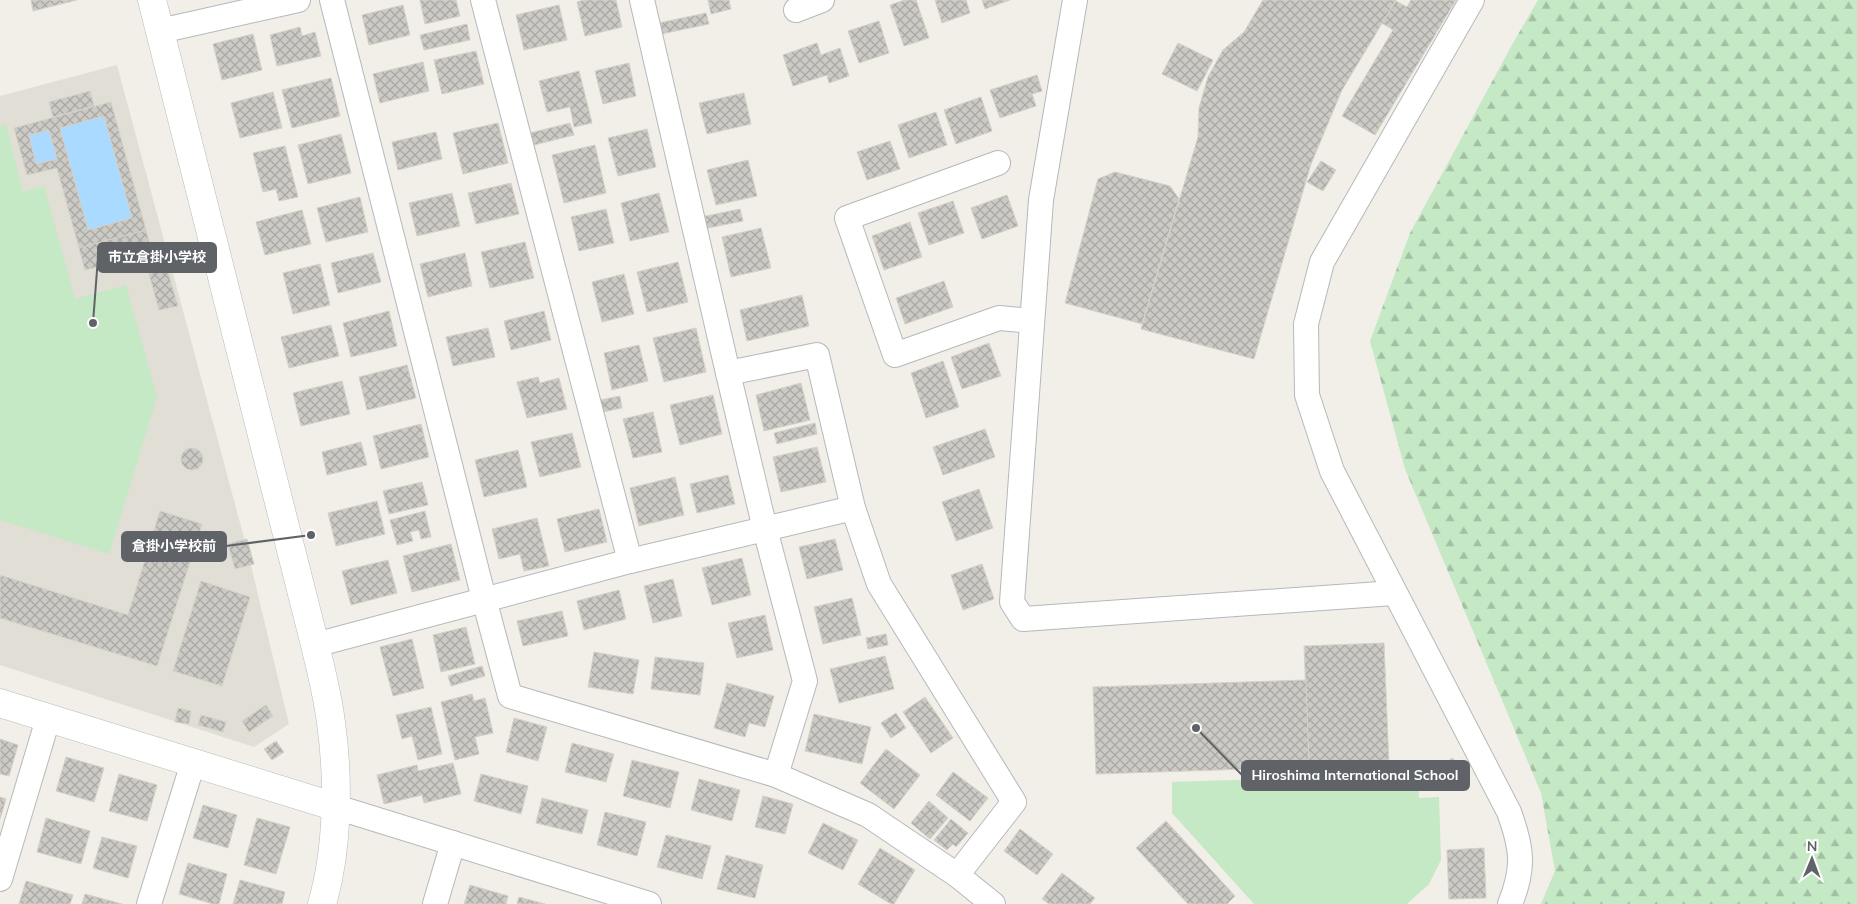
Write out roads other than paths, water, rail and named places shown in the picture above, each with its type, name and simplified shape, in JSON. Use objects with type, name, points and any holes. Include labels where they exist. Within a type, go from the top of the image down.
[{"type":"street","points":[[152,0],[315,644],[331,723],[336,807],[328,885],[322,904]]},
{"type":"street","points":[[160,31],[298,0]]},
{"type":"street","points":[[332,0],[510,696],[776,775],[868,815],[957,875],[993,904]]},
{"type":"street","points":[[483,0],[630,561]]},
{"type":"street","points":[[642,0],[765,529],[805,681],[776,775]]},
{"type":"street","points":[[796,10],[822,0]]},
{"type":"street","points":[[1075,0],[1041,200],[1012,602],[1023,619],[1394,593]]},
{"type":"street","points":[[1472,0],[1322,262],[1306,324],[1307,396],[1332,471],[1509,812],[1518,838],[1521,865],[1517,886],[1510,904]]},
{"type":"street","points":[[998,163],[847,218],[894,355],[999,318],[1032,321]]},
{"type":"street","points":[[728,373],[817,355],[853,508],[879,584],[1014,802],[957,875]]},
{"type":"street","points":[[315,644],[630,561],[853,508]]},
{"type":"street","points":[[0,704],[649,904]]},
{"type":"street","points":[[0,879],[48,718]]},
{"type":"street","points":[[149,904],[193,763]]},
{"type":"street","points":[[435,904],[453,843]]},
{"type":"water","points":[[104,116],[132,218],[88,230],[60,128]]},
{"type":"water","points":[[49,130],[57,159],[36,164],[29,135]]},
{"type":"place","name":"市立倉掛小学校","points":[[93,323]]},
{"type":"place","name":"倉掛小学校前","points":[[311,535]]},
{"type":"place","name":"Hiroshima International School","points":[[1196,728]]}]
